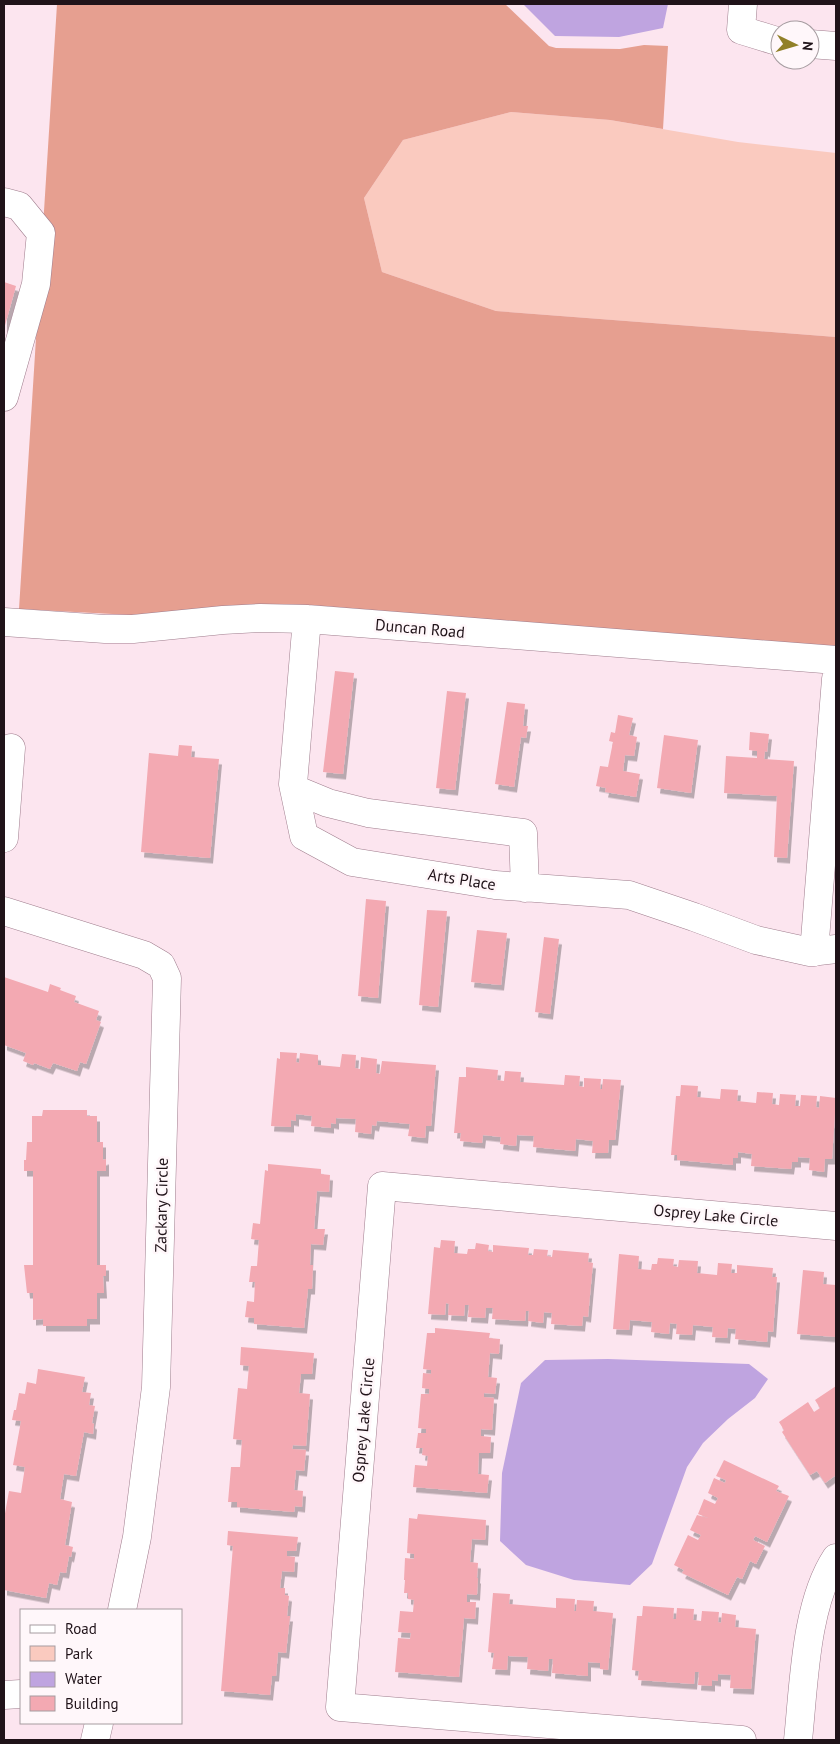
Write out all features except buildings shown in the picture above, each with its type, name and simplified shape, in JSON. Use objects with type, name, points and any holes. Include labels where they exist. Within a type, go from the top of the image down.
[{"type":"street","points":[[743,4],[741,30],[770,39]]},
{"type":"street","points":[[820,45],[836,46]]},
{"type":"street","points":[[4,202],[19,206],[41,233],[36,284],[4,396]]},
{"type":"street","name":"Duncan Road","points":[[4,622],[76,628],[132,629],[223,620],[260,618],[307,619],[836,660]]},
{"type":"street","name":"Arts Place","points":[[307,619],[293,784],[304,836],[352,862],[525,888],[629,895],[694,916],[756,940],[825,950]]},
{"type":"street","points":[[825,950],[836,678]]},
{"type":"street","points":[[4,838],[11,748]]},
{"type":"street","points":[[294,789],[328,803],[368,813],[523,832],[525,888]]},
{"type":"street","name":"Zackary Circle","points":[[4,910],[144,955],[161,965],[166,978],[156,1386],[137,1537],[122,1609]]},
{"type":"street","name":"Osprey Lake Circle","points":[[742,1740],[340,1707],[382,1186],[836,1226]]},
{"type":"street","points":[[798,1740],[814,1616],[823,1587],[836,1558]]},
{"type":"street","points":[[4,1694],[20,1694]]},
{"type":"street","points":[[95,1740],[99,1724]]},
{"type":"green space","points":[[511,112],[610,120],[738,142],[836,153],[836,337],[496,311],[382,272],[364,198],[403,140]]},
{"type":"shaded area","points":[[57,4],[505,4],[549,46],[556,48],[620,49],[644,45],[668,46],[663,129],[610,120],[511,112],[403,140],[364,198],[382,272],[496,311],[836,337],[836,647],[309,605],[260,604],[131,615],[19,609]]},
{"type":"water","points":[[523,4],[668,4],[663,28],[619,37],[555,36]]},
{"type":"water","points":[[608,1359],[749,1364],[768,1379],[755,1398],[728,1419],[703,1443],[687,1467],[652,1564],[630,1585],[574,1580],[526,1565],[500,1541],[502,1473],[521,1383],[545,1360]]}]
